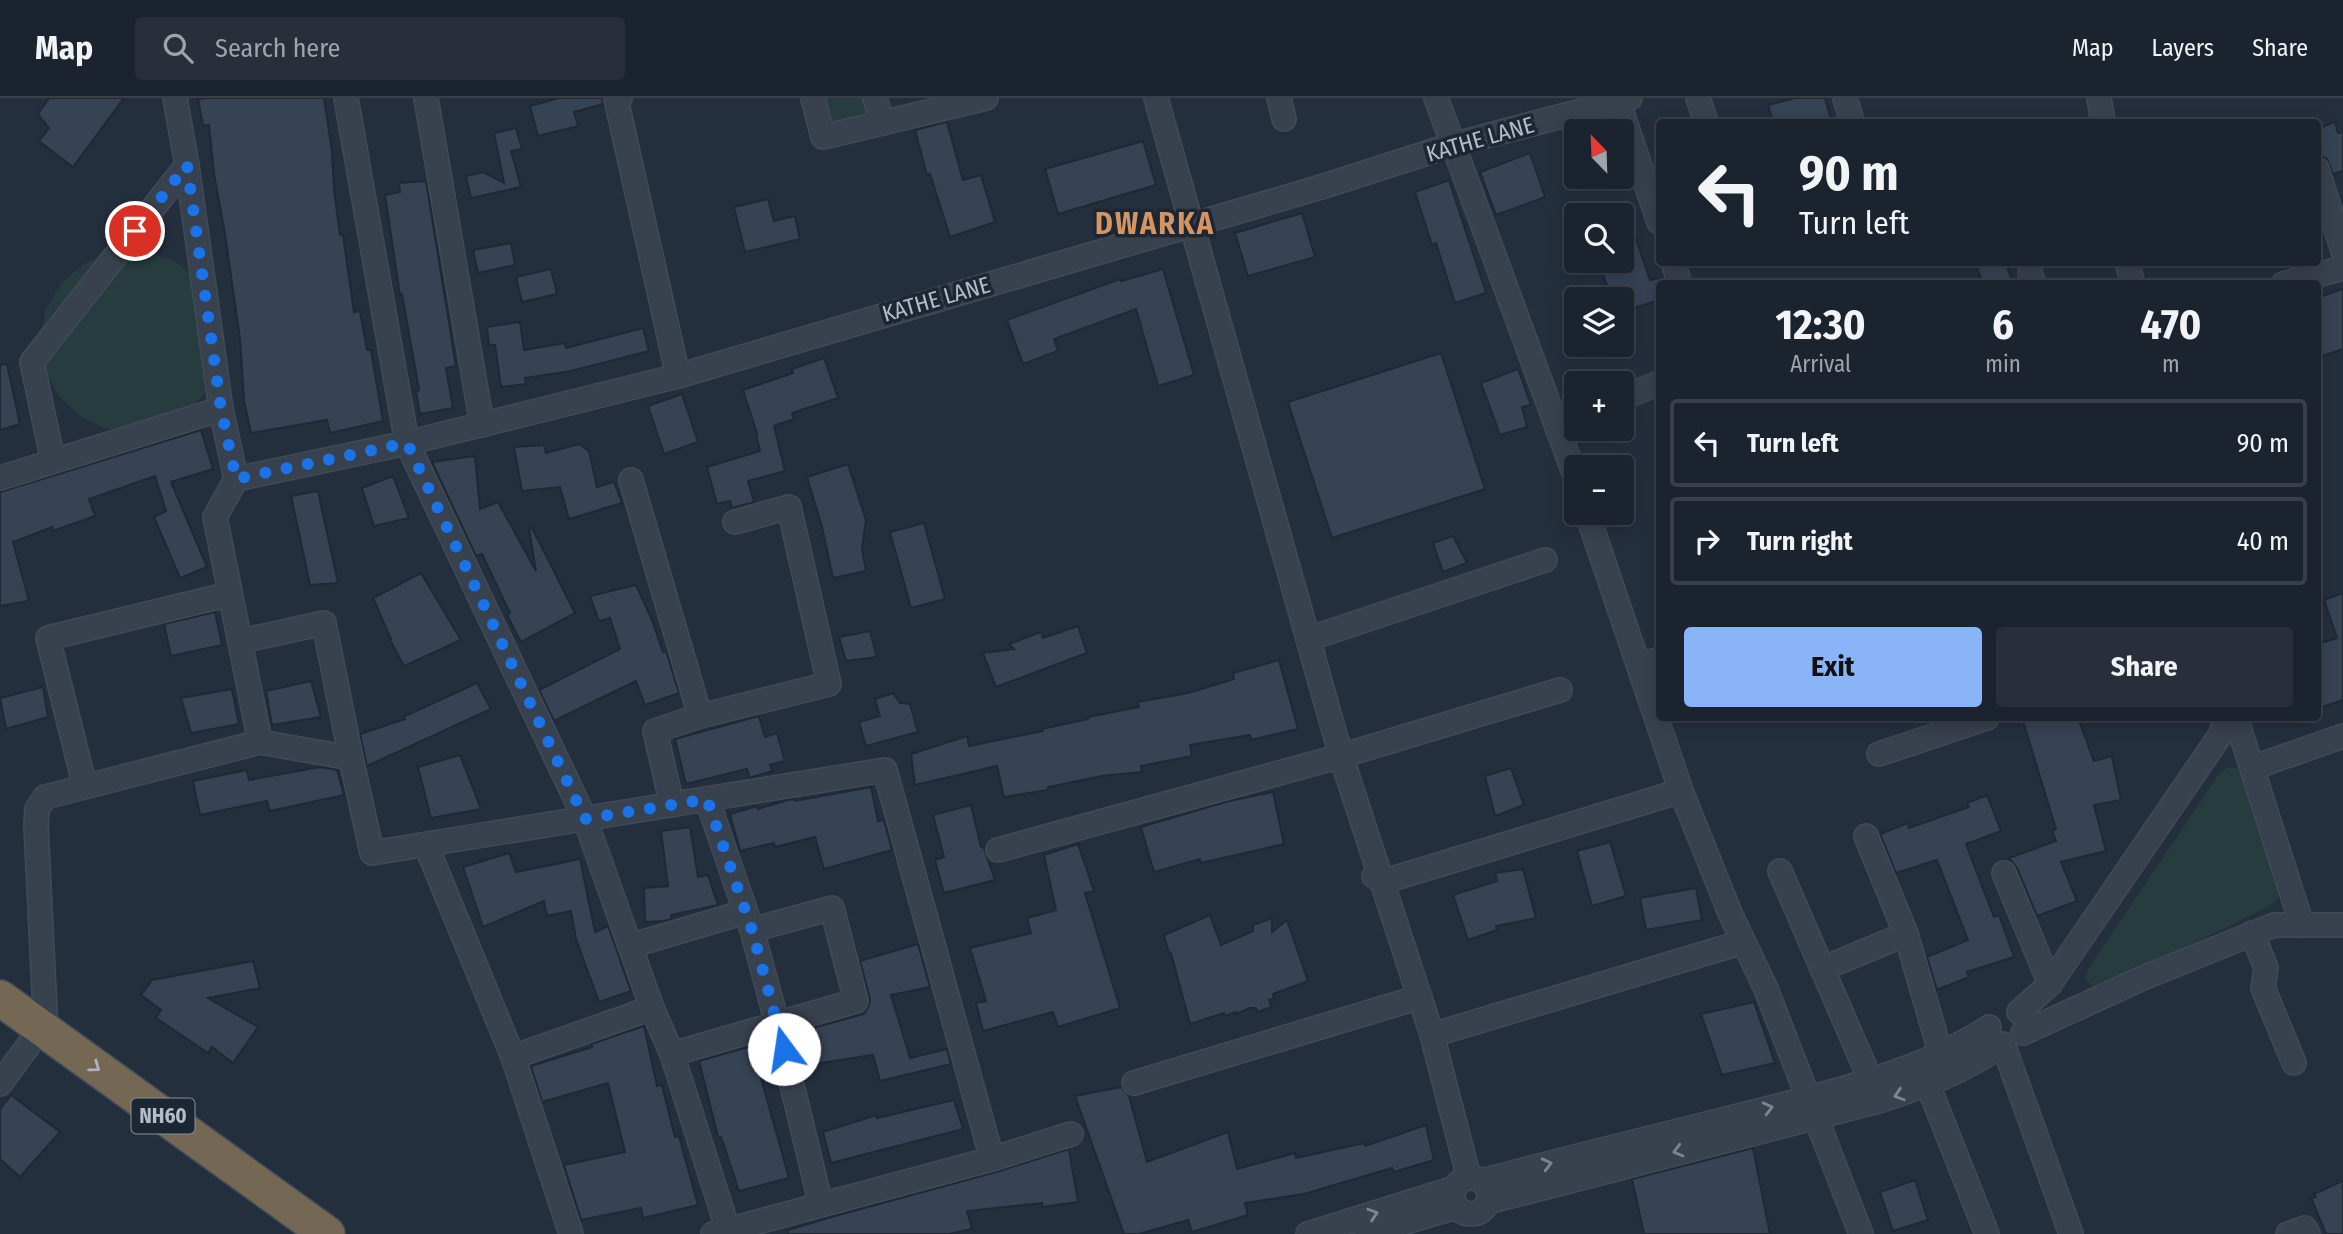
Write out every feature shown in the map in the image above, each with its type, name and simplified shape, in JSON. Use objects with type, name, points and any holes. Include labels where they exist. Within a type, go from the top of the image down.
[{"type":"highway","name":"NH60","points":[[0,998],[37,1039],[327,1234]]},
{"type":"highway","name":"NH60","points":[[0,1026],[37,1039],[48,1063],[289,1234]]},
{"type":"street","points":[[175,98],[221,409],[236,479],[215,517],[260,742]]},
{"type":"street","points":[[346,98],[407,443],[585,819],[652,1008],[672,1054],[720,1232],[992,1159],[1072,1134]]},
{"type":"street","points":[[426,98],[482,425]]},
{"type":"street","points":[[620,98],[616,99],[678,376]]},
{"type":"street","points":[[813,98],[822,137],[986,98]]},
{"type":"street","points":[[875,98],[881,123]]},
{"type":"street","points":[[1156,98],[1342,757],[1378,879],[1432,1035],[1472,1200]]},
{"type":"street","points":[[1436,98],[1452,145],[1564,412]]},
{"type":"street","points":[[1698,98],[1705,119]]},
{"type":"street","points":[[1844,98],[1851,119]]},
{"type":"street","points":[[2099,98],[2102,119]]},
{"type":"street","points":[[1624,99],[1656,211]]},
{"type":"street","name":"KATHE LANE","points":[[236,479],[407,443],[678,376],[1321,187],[1452,145],[1624,99]]},
{"type":"street","points":[[53,461],[32,362],[187,165]]},
{"type":"street","points":[[2321,182],[2343,251]]},
{"type":"street","points":[[2298,280],[2343,268]]},
{"type":"street","points":[[1634,393],[1656,384]]},
{"type":"street","points":[[0,478],[221,409]]},
{"type":"street","points":[[631,480],[700,716]]},
{"type":"street","points":[[672,804],[655,731],[700,716],[829,684],[789,507],[735,522]]},
{"type":"street","points":[[1592,525],[1649,663],[1656,691]]},
{"type":"street","points":[[1308,639],[1545,561]]},
{"type":"street","points":[[85,787],[48,638],[230,594]]},
{"type":"street","points":[[241,641],[324,623],[372,853],[885,770],[947,1035],[992,1159]]},
{"type":"street","points":[[998,850],[1342,757],[1560,690]]},
{"type":"street","points":[[1663,721],[1681,792],[1743,942],[1766,989],[1861,1234]]},
{"type":"street","points":[[1879,754],[1978,721]]},
{"type":"street","points":[[1366,1234],[1472,1200],[1811,1108],[1928,1085],[1962,1071],[2009,1029],[2050,984],[2221,734],[2225,721]]},
{"type":"street","points":[[2237,721],[2302,925]]},
{"type":"street","points":[[2252,768],[2343,736]]},
{"type":"street","points":[[0,1084],[37,1039],[36,826],[37,809],[44,797],[260,742],[351,758]]},
{"type":"street","points":[[1378,879],[1681,792]]},
{"type":"street","points":[[707,799],[748,921],[778,1023],[821,1205]]},
{"type":"street","points":[[1866,836],[1906,934],[1941,1055]]},
{"type":"street","points":[[426,845],[513,1057],[571,1234]]},
{"type":"street","points":[[1780,871],[1870,1079]]},
{"type":"street","points":[[2004,873],[2050,984]]},
{"type":"street","points":[[630,946],[748,921],[832,908],[856,1001],[672,1054]]},
{"type":"street","points":[[1811,1108],[1870,1079],[1941,1055],[2143,978],[2274,925],[2343,925]]},
{"type":"street","points":[[2252,933],[2266,968],[2263,988],[2294,1063]]},
{"type":"street","points":[[1822,969],[1906,934]]},
{"type":"street","points":[[1432,1035],[1743,942]]},
{"type":"street","points":[[1134,1083],[1420,997]]},
{"type":"street","points":[[513,1057],[652,1008]]},
{"type":"street","points":[[2009,1029],[2071,1234]]},
{"type":"street","points":[[1928,1085],[1987,1234]]},
{"type":"street","points":[[1308,1234],[1472,1200]]},
{"type":"street","points":[[2288,1234],[2305,1228],[2308,1234]]},
{"type":"green space","points":[[826,98],[865,98],[869,115],[833,123]]},
{"type":"green space","points":[[115,252],[145,252],[175,261],[198,280],[218,368],[205,393],[185,413],[132,432],[104,428],[79,415],[59,396],[44,369],[40,339],[46,309],[62,282],[86,263]]},
{"type":"green space","points":[[2227,768],[2239,768],[2246,777],[2280,882],[2280,896],[2270,906],[2114,982],[2093,986],[2085,979],[2088,969],[2219,774]]},
{"type":"building","points":[[49,98],[124,98],[73,167],[39,141],[49,128],[38,114]]},
{"type":"building","points":[[324,98],[340,235],[343,235],[354,312],[360,311],[367,350],[371,350],[383,421],[330,433],[327,420],[251,433],[244,401],[240,339],[209,125],[203,126],[198,99]]},
{"type":"building","points":[[559,98],[602,98],[603,104],[574,112],[578,126],[538,136],[530,106]]},
{"type":"building","points":[[1795,98],[1825,98],[1831,119],[1772,119],[1768,105]]},
{"type":"building","points":[[947,122],[963,180],[981,175],[995,222],[950,237],[930,174],[927,175],[915,130]]},
{"type":"building","points":[[2335,122],[2338,133],[2343,132],[2343,171],[2333,174],[2327,159],[2321,156],[2321,127]]},
{"type":"building","points":[[516,128],[522,149],[511,151],[521,187],[471,198],[466,176],[483,172],[504,183],[494,133]]},
{"type":"building","points":[[1143,141],[1156,185],[1058,214],[1045,169]]},
{"type":"building","points":[[1530,153],[1545,197],[1496,215],[1480,172]]},
{"type":"building","points":[[1449,180],[1486,293],[1455,303],[1436,243],[1432,245],[1415,192]]},
{"type":"building","points":[[426,181],[456,366],[446,368],[453,408],[420,414],[416,391],[419,390],[402,294],[400,295],[385,195],[400,192],[399,183]]},
{"type":"building","points":[[768,199],[774,221],[795,216],[800,239],[745,252],[734,207]]},
{"type":"building","points":[[1302,213],[1315,257],[1248,276],[1235,233]]},
{"type":"building","points":[[1634,233],[1650,280],[1659,278],[1656,280],[1656,301],[1634,308],[1634,287],[1608,287],[1602,273],[1634,273]]},
{"type":"building","points":[[511,243],[515,265],[478,273],[473,250]]},
{"type":"building","points":[[1976,266],[2007,266],[2012,280],[1982,280]]},
{"type":"building","points":[[551,269],[557,294],[522,302],[516,277]]},
{"type":"building","points":[[1163,269],[1194,375],[1158,386],[1136,309],[1054,339],[1058,351],[1023,364],[1007,320],[1120,279],[1121,281]]},
{"type":"building","points":[[2343,289],[2343,349],[2321,357],[2321,297]]},
{"type":"building","points":[[520,322],[524,350],[565,343],[566,348],[643,328],[649,351],[571,371],[525,378],[526,384],[501,387],[495,345],[489,345],[487,327]]},
{"type":"building","points":[[1441,353],[1485,489],[1332,538],[1288,402]]},
{"type":"building","points":[[824,358],[838,398],[792,413],[794,419],[774,426],[785,471],[748,481],[754,502],[732,508],[730,501],[717,504],[707,467],[760,451],[743,390],[793,373],[792,369]]},
{"type":"building","points":[[7,364],[20,424],[0,430],[0,365]]},
{"type":"building","points":[[1518,369],[1531,405],[1522,407],[1527,427],[1500,435],[1481,383]]},
{"type":"building","points":[[682,394],[698,442],[664,454],[648,406]]},
{"type":"building","points":[[201,430],[213,469],[171,482],[207,567],[180,578],[154,517],[166,511],[155,476],[89,499],[95,516],[53,531],[52,527],[13,542],[29,601],[0,606],[0,492]]},
{"type":"building","points":[[579,444],[589,451],[597,487],[614,482],[622,503],[569,519],[560,487],[522,491],[514,447],[544,445],[546,453]]},
{"type":"building","points":[[475,456],[480,509],[498,502],[536,571],[529,529],[532,528],[575,613],[521,642],[482,554],[476,556],[432,462]]},
{"type":"building","points":[[848,464],[866,520],[862,549],[866,571],[833,578],[807,477]]},
{"type":"building","points":[[393,476],[409,518],[374,526],[362,488]]},
{"type":"building","points":[[318,491],[338,583],[310,585],[291,496]]},
{"type":"building","points":[[924,523],[945,599],[911,608],[890,532]]},
{"type":"building","points":[[1453,536],[1467,563],[1443,572],[1433,543]]},
{"type":"building","points":[[421,573],[461,640],[404,666],[373,598]]},
{"type":"building","points":[[636,585],[663,652],[666,651],[679,693],[645,705],[636,681],[554,721],[539,690],[620,649],[610,618],[599,621],[590,596]]},
{"type":"building","points":[[2343,593],[2343,700],[2321,708],[2321,643],[2337,638],[2324,600]]},
{"type":"building","points":[[215,612],[222,645],[171,656],[164,624]]},
{"type":"building","points":[[1078,626],[1087,653],[996,687],[983,653],[1014,649],[1009,644],[1041,632],[1043,638]]},
{"type":"building","points":[[870,631],[877,657],[846,661],[839,637]]},
{"type":"building","points":[[1279,660],[1298,729],[1251,740],[1250,735],[1190,745],[1192,756],[1141,766],[1142,772],[1102,776],[1048,787],[1048,790],[1004,797],[997,766],[915,785],[911,754],[967,736],[969,746],[1139,707],[1137,702],[1188,693],[1234,679],[1233,673]]},
{"type":"building","points":[[311,681],[321,717],[272,725],[266,691]]},
{"type":"building","points":[[477,683],[491,709],[367,766],[360,734],[405,719],[403,717]]},
{"type":"building","points":[[43,687],[48,717],[6,729],[0,698]]},
{"type":"building","points":[[232,689],[239,724],[191,733],[181,698]]},
{"type":"building","points":[[893,693],[900,703],[910,704],[918,732],[866,746],[859,722],[880,716],[875,699]]},
{"type":"building","points":[[759,716],[765,737],[777,733],[785,761],[770,765],[772,771],[750,778],[747,769],[686,784],[675,739]]},
{"type":"building","points":[[2023,721],[2079,721],[2094,761],[2112,756],[2121,800],[2094,805],[2106,851],[2061,862],[2077,901],[2037,916],[2017,868],[2009,858],[2056,841],[2052,831],[2056,829]]},
{"type":"building","points":[[460,755],[481,809],[431,818],[418,767]]},
{"type":"building","points":[[320,767],[337,770],[344,795],[270,811],[267,801],[200,815],[193,781],[247,770],[249,780]]},
{"type":"building","points":[[1511,768],[1524,805],[1495,816],[1485,776]]},
{"type":"building","points":[[871,787],[878,821],[884,820],[892,850],[824,869],[815,837],[775,847],[774,843],[740,851],[730,814],[788,800]]},
{"type":"building","points":[[1273,792],[1284,844],[1201,863],[1200,859],[1154,872],[1141,827],[1229,801]]},
{"type":"building","points":[[1987,795],[2001,831],[1966,844],[1994,917],[1999,915],[2014,957],[1967,972],[1969,977],[1937,990],[1927,957],[1968,940],[1937,860],[1896,873],[1880,834],[1908,823],[1909,828],[1969,807],[1967,803]]},
{"type":"building","points":[[971,805],[981,847],[983,846],[995,880],[944,893],[935,860],[944,857],[933,815]]},
{"type":"building","points":[[690,827],[698,877],[708,875],[718,905],[671,915],[671,919],[664,921],[645,922],[644,888],[668,886],[661,831]]},
{"type":"building","points":[[1610,842],[1626,896],[1592,906],[1577,851]]},
{"type":"building","points":[[1078,844],[1094,891],[1085,893],[1120,1008],[1058,1027],[1053,1012],[983,1031],[976,1003],[986,1001],[970,948],[1031,933],[1027,918],[1056,910],[1044,855]]},
{"type":"building","points":[[509,853],[516,872],[580,859],[595,932],[608,926],[631,991],[599,1002],[576,939],[571,911],[547,916],[544,901],[483,927],[463,867]]},
{"type":"building","points":[[1523,869],[1536,918],[1496,926],[1497,930],[1468,940],[1453,895],[1497,881],[1495,873]]},
{"type":"building","points":[[1696,888],[1702,920],[1646,930],[1640,898]]},
{"type":"building","points":[[1210,915],[1221,945],[1253,931],[1253,925],[1272,918],[1272,932],[1287,920],[1308,981],[1273,994],[1274,998],[1269,1000],[1272,1007],[1258,1012],[1256,1008],[1250,1008],[1236,1014],[1225,1016],[1224,1013],[1190,1024],[1164,935]]},
{"type":"building","points":[[918,944],[930,987],[891,995],[910,1058],[947,1049],[951,1064],[880,1081],[873,1055],[802,1066],[794,1033],[864,1014],[869,1005],[870,998],[860,961]]},
{"type":"building","points":[[253,961],[260,988],[208,998],[258,1027],[233,1063],[212,1047],[208,1053],[156,1018],[161,1010],[141,995],[152,980]]},
{"type":"building","points":[[1754,1002],[1775,1063],[1722,1075],[1701,1014]]},
{"type":"building","points":[[644,1026],[657,1086],[662,1085],[675,1137],[679,1136],[698,1205],[643,1218],[641,1208],[581,1220],[564,1165],[625,1152],[608,1083],[542,1102],[531,1066],[592,1047],[591,1044]]},
{"type":"building","points":[[762,1043],[770,1075],[761,1078],[789,1178],[739,1191],[721,1137],[718,1137],[699,1061]]},
{"type":"building","points":[[1121,1087],[1129,1096],[1147,1162],[1228,1132],[1237,1169],[1295,1153],[1296,1158],[1364,1143],[1365,1146],[1426,1125],[1434,1160],[1394,1172],[1392,1168],[1304,1194],[1245,1203],[1248,1215],[1192,1232],[1188,1220],[1139,1234],[1124,1234],[1075,1096]]},
{"type":"building","points":[[11,1095],[60,1132],[20,1177],[0,1159],[0,1109]]},
{"type":"building","points":[[954,1100],[963,1129],[831,1163],[823,1132],[876,1115],[877,1118]]},
{"type":"building","points":[[1753,1148],[1770,1234],[1644,1234],[1632,1179]]},
{"type":"building","points":[[1069,1149],[1078,1202],[967,1211],[972,1229],[949,1234],[788,1234],[788,1230]]},
{"type":"building","points":[[1915,1180],[1928,1220],[1893,1231],[1880,1192]]},
{"type":"building","points":[[2343,1181],[2343,1234],[2326,1234],[2311,1198],[2316,1197],[2314,1194]]},
{"type":"district","name":"DWARKA","points":[[1155,224]]},
{"type":"route","points":[[135,231],[187,165],[221,409],[236,479],[407,443],[585,819],[707,799],[752,930],[784,1049]]}]
